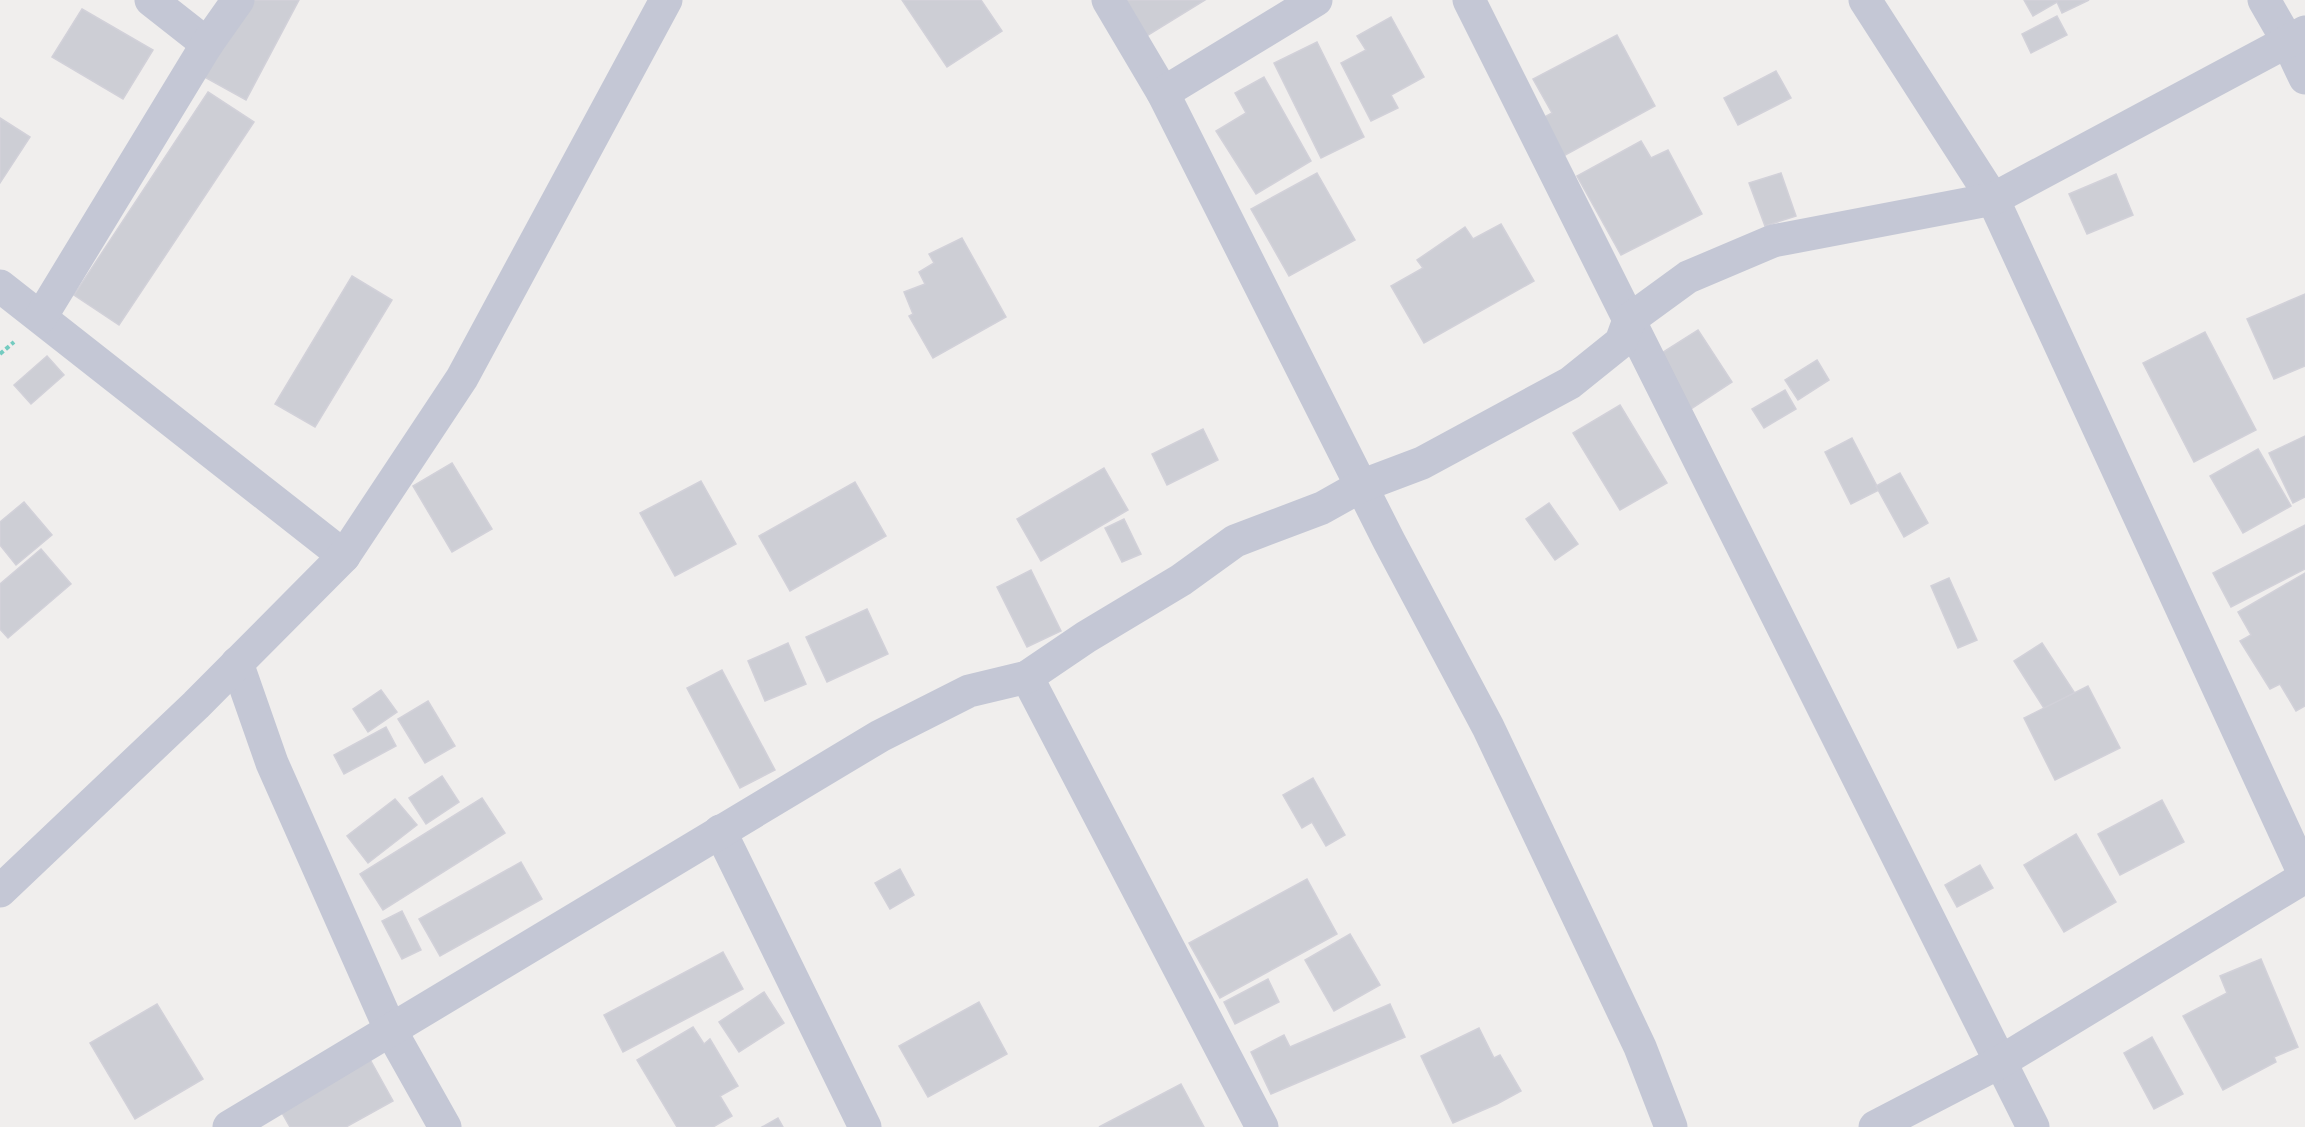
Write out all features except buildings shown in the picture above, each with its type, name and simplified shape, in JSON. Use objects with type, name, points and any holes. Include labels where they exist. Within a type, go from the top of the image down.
[{"type":"street","points":[[152,0],[207,44]]},
{"type":"street","points":[[41,317],[207,44],[238,0]]},
{"type":"street","points":[[0,891],[237,663],[344,556],[462,378],[666,0]]},
{"type":"street","points":[[1108,0],[1163,93],[1362,486],[1488,727],[1640,1047],[1671,1127]]},
{"type":"street","points":[[1163,93],[1316,0]]},
{"type":"street","points":[[1469,0],[2033,1127]]},
{"type":"street","points":[[1865,0],[1994,199],[2305,877],[2000,1062],[1875,1127]]},
{"type":"street","points":[[2264,0],[2296,36],[2305,78]]},
{"type":"street","points":[[229,1127],[880,736],[969,691],[1027,677],[1181,580],[1234,541],[1322,508],[1362,486],[1422,463],[1570,382],[1621,342],[1629,320],[1688,277],[1773,241],[1994,199],[2296,36]]},
{"type":"street","points":[[0,286],[344,556]]},
{"type":"street","points":[[237,663],[272,763],[391,1030],[445,1127]]},
{"type":"street","points":[[1027,677],[1262,1127]]},
{"type":"street","points":[[720,831],[865,1127]]}]
